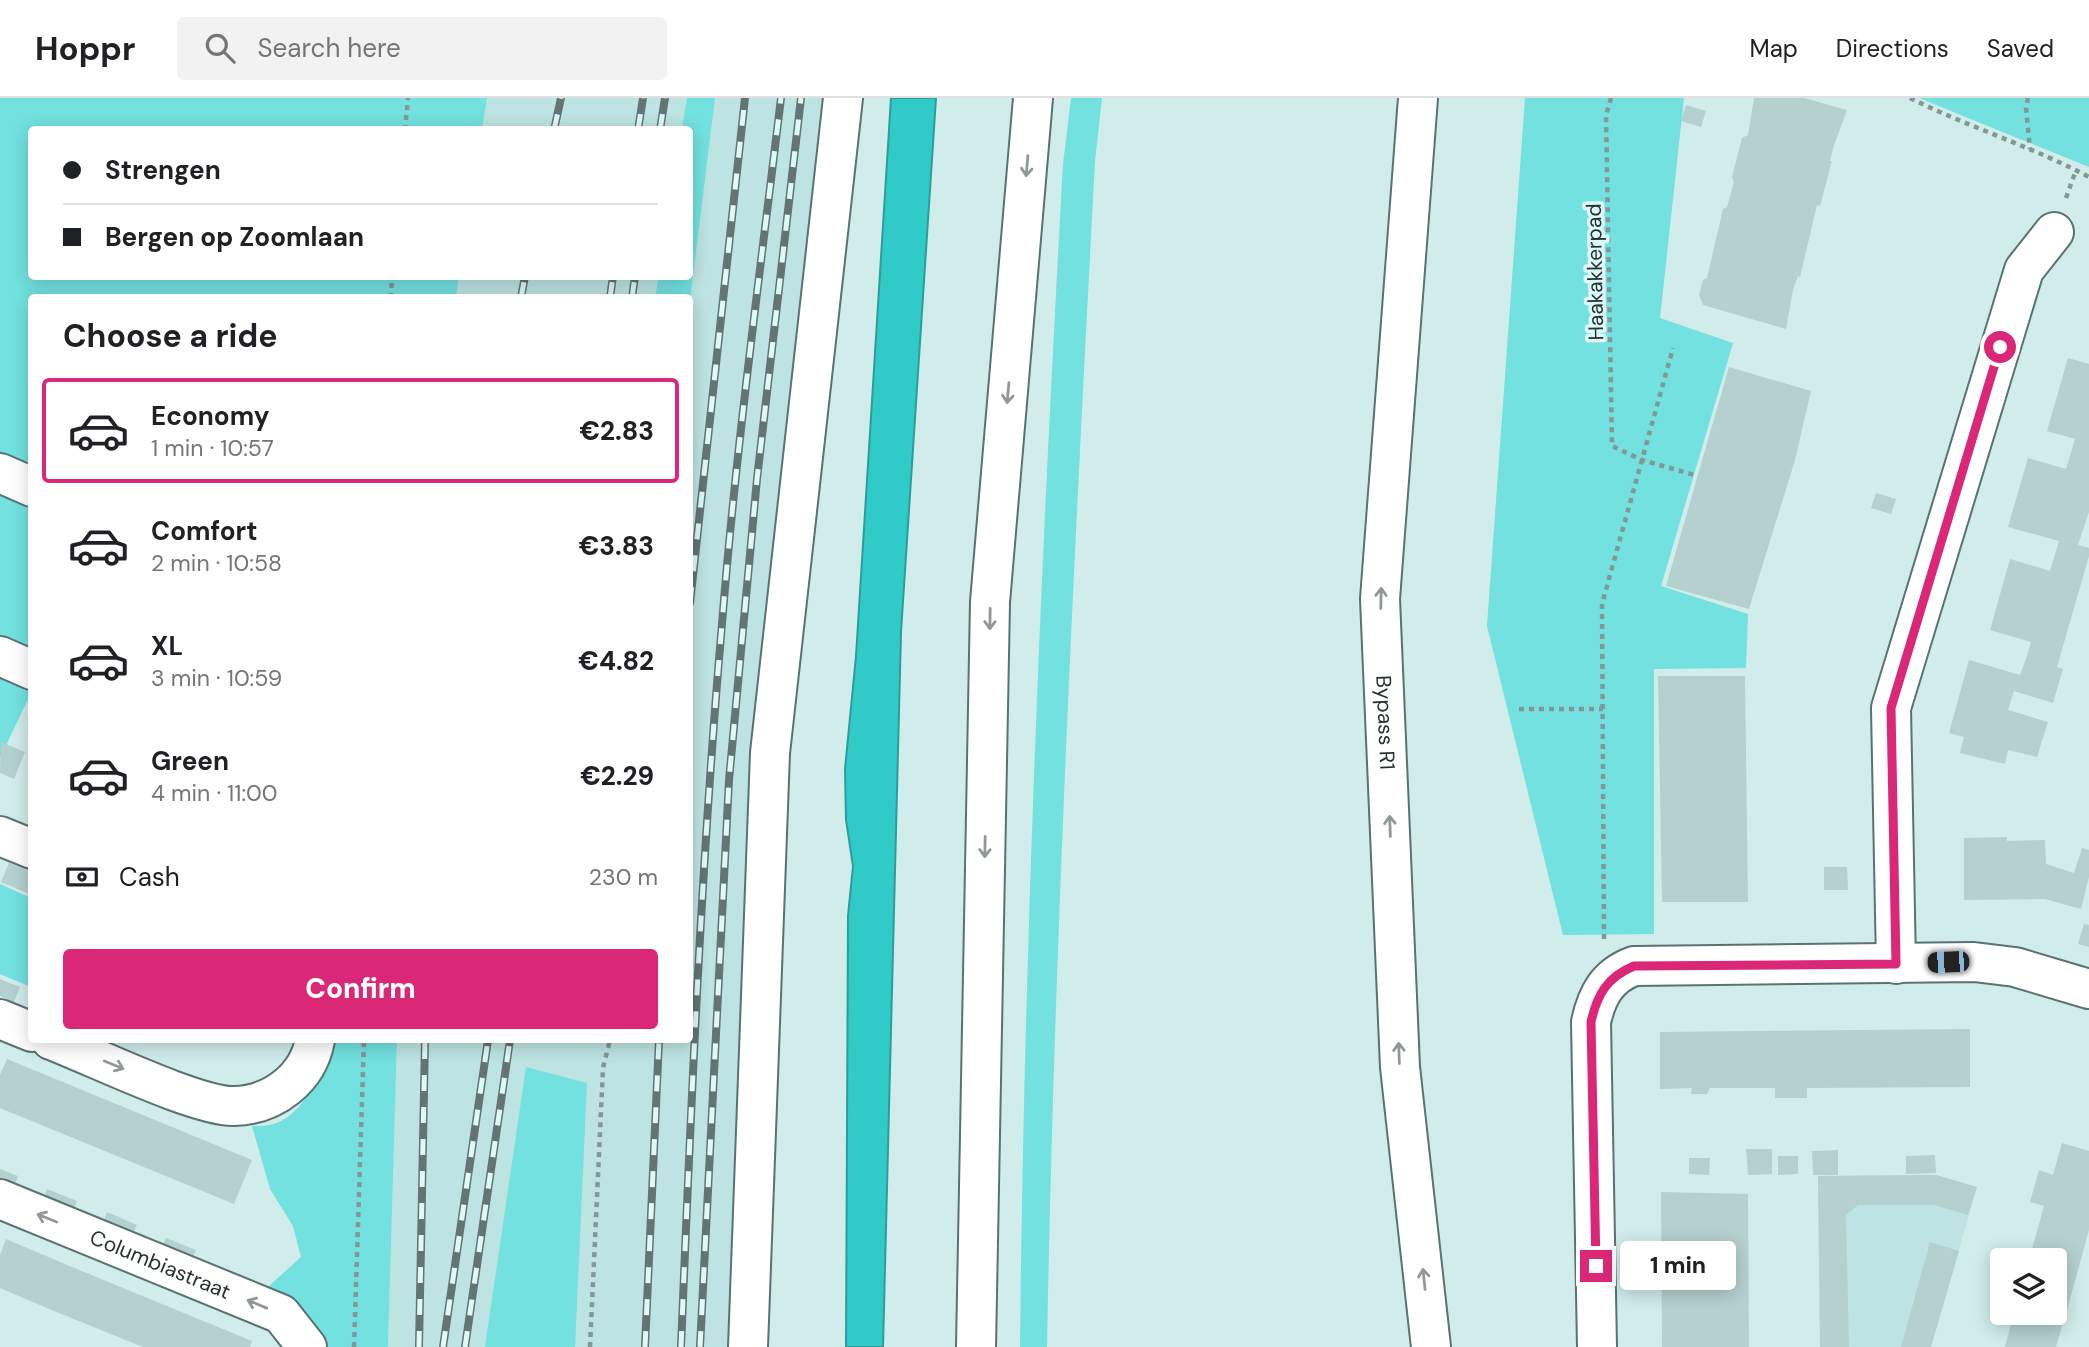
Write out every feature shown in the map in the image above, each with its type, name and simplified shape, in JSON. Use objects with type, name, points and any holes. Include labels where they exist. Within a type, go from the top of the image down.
[{"type":"main road","points":[[748,1347],[770,753],[843,98]]},
{"type":"main road","points":[[976,1347],[990,602],[1033,98]]},
{"type":"main road","name":"Bypass R1","points":[[1418,98],[1380,599],[1400,1067],[1431,1347]]},
{"type":"main road","points":[[1896,964],[1891,708],[2024,270],[2054,232]]},
{"type":"main road","points":[[0,473],[28,485]]},
{"type":"main road","points":[[0,656],[28,668]]},
{"type":"main road","points":[[0,836],[28,847]]},
{"type":"main road","points":[[1597,1347],[1591,1022],[1595,1003],[1605,986],[1619,972],[1634,966],[1974,962],[2014,967],[2089,989]]},
{"type":"main road","points":[[0,1019],[28,1030]]},
{"type":"main road","points":[[58,1043],[193,1097],[234,1106],[275,1097],[298,1077],[312,1053],[314,1043]]},
{"type":"main road","name":"Columbiastraat","points":[[0,1199],[281,1314],[307,1347]]},
{"type":"path","points":[[405,126],[408,98]]},
{"type":"path","name":"Haakakkerpad","points":[[1611,98],[1606,115],[1612,446],[1642,460]]},
{"type":"path","points":[[1910,98],[1957,122],[2030,149],[2089,177]]},
{"type":"path","points":[[2028,98],[2026,108],[2030,149]]},
{"type":"path","points":[[1605,986],[1602,604],[1673,348]]},
{"type":"path","points":[[1642,460],[1698,476]]},
{"type":"path","points":[[1519,709],[1603,709]]},
{"type":"path","points":[[354,1347],[364,1043]]},
{"type":"path","points":[[590,1347],[603,1068],[609,1043]]},
{"type":"shaded area","points":[[0,98],[487,98],[482,126],[28,126],[28,280],[459,280],[456,294],[28,294],[28,468],[0,457]]},
{"type":"shaded area","points":[[487,98],[831,98],[731,1347],[388,1347],[397,1043],[693,1043],[693,294],[456,294],[459,280],[693,280],[693,126],[482,126]]},
{"type":"shaded area","points":[[687,98],[715,98],[693,276],[693,126],[682,126]]},
{"type":"shaded area","points":[[891,98],[936,98],[901,632],[883,1347],[846,1347],[848,916],[853,866],[846,820],[845,769],[856,656]]},
{"type":"shaded area","points":[[1071,98],[1102,98],[1095,161],[1066,754],[1054,1050],[1047,1347],[1020,1347],[1025,1051],[1041,607],[1063,164]]},
{"type":"shaded area","points":[[1525,98],[1684,98],[1660,318],[1733,343],[1661,586],[1748,614],[1746,668],[1654,669],[1654,934],[1563,935],[1487,626]]},
{"type":"shaded area","points":[[1919,98],[2089,98],[2089,167]]},
{"type":"shaded area","points":[[658,280],[692,280],[691,294],[656,294]]},
{"type":"shaded area","points":[[0,491],[28,503],[28,651],[0,639]]},
{"type":"shaded area","points":[[0,675],[28,686],[28,699],[0,758]]},
{"type":"shaded area","points":[[0,884],[28,897],[28,986],[0,974]]},
{"type":"shaded area","points":[[327,1043],[397,1043],[388,1347],[315,1347],[268,1287],[301,1257],[293,1226],[270,1189],[252,1126],[274,1124],[296,1110],[311,1089]]},
{"type":"shaded area","points":[[526,1067],[587,1083],[575,1347],[485,1347]]},
{"type":"shaded area","points":[[1936,1175],[1977,1187],[1931,1347],[1820,1347],[1818,1176]]},
{"type":"building","points":[[1754,98],[1804,98],[1847,110],[1833,148],[1832,161],[1820,206],[1817,205],[1800,277],[1798,276],[1793,290],[1786,329],[1703,305],[1699,295],[1703,280],[1707,278],[1723,209],[1727,207],[1734,182],[1732,177],[1742,138],[1748,135]]},
{"type":"building","points":[[1686,105],[1706,111],[1701,127],[1681,121]]},
{"type":"building","points":[[2068,358],[2089,364],[2089,512],[2078,545],[2089,548],[2089,556],[2057,667],[2063,669],[2053,703],[2014,691],[2008,710],[2048,722],[2037,757],[2008,750],[2005,764],[1960,753],[1964,737],[1949,733],[1969,660],[2020,675],[2026,659],[2031,642],[1990,630],[2010,559],[2050,571],[2059,541],[2008,527],[2028,458],[2066,469],[2075,439],[2047,431]]},
{"type":"building","points":[[1729,367],[1811,391],[1795,460],[1749,609],[1666,586]]},
{"type":"building","points":[[1876,493],[1896,499],[1891,514],[1871,508]]},
{"type":"building","points":[[1658,676],[1745,676],[1748,902],[1662,902]]},
{"type":"building","points":[[1,742],[25,752],[14,779],[0,773]]},
{"type":"building","points":[[2007,837],[2007,841],[2045,840],[2046,864],[2074,873],[2082,848],[2089,850],[2089,877],[2081,909],[2045,899],[1964,900],[1964,838]]},
{"type":"building","points":[[9,863],[28,870],[28,893],[1,882]]},
{"type":"building","points":[[1824,867],[1847,867],[1848,890],[1824,890]]},
{"type":"building","points":[[2084,924],[2089,925],[2089,947],[2078,944]]},
{"type":"building","points":[[0,979],[20,987],[14,1002],[0,996]]},
{"type":"building","points":[[1970,1029],[1970,1087],[1807,1088],[1807,1098],[1775,1098],[1775,1088],[1710,1088],[1707,1094],[1691,1094],[1692,1088],[1660,1089],[1660,1032]]},
{"type":"building","points":[[7,1059],[252,1160],[234,1204],[0,1108],[0,1075]]},
{"type":"building","points":[[2062,1143],[2089,1151],[2089,1230],[2067,1309],[2067,1248],[2032,1248],[2044,1206],[2030,1202],[2039,1170],[2053,1175]]},
{"type":"building","points":[[1746,1149],[1772,1149],[1772,1174],[1748,1175]]},
{"type":"building","points":[[1838,1150],[1838,1175],[1813,1175],[1812,1151]]},
{"type":"building","points":[[1935,1155],[1936,1173],[1906,1174],[1906,1156]]},
{"type":"building","points":[[1778,1156],[1798,1156],[1798,1174],[1778,1175]]},
{"type":"building","points":[[1689,1158],[1710,1158],[1709,1175],[1689,1174]]},
{"type":"building","points":[[0,1169],[18,1176],[14,1187],[0,1181]]},
{"type":"building","points":[[1936,1175],[1977,1187],[1968,1215],[1934,1205],[1858,1205],[1846,1215],[1849,1347],[1820,1347],[1818,1176]]},
{"type":"building","points":[[47,1189],[77,1201],[74,1211],[44,1198]]},
{"type":"building","points":[[1661,1192],[1748,1194],[1749,1347],[1662,1347]]},
{"type":"building","points":[[107,1212],[137,1225],[132,1235],[103,1223]]},
{"type":"building","points":[[166,1238],[196,1250],[192,1260],[162,1247]]},
{"type":"building","points":[[6,1239],[252,1341],[250,1347],[143,1347],[0,1288],[0,1255]]},
{"type":"building","points":[[1930,1242],[1959,1251],[1931,1347],[1901,1347]]},
{"type":"building","points":[[2011,1325],[2062,1325],[2056,1347],[2005,1347]]},
{"type":"railway","points":[[555,126],[561,98]]},
{"type":"railway","points":[[639,126],[643,98]]},
{"type":"railway","points":[[661,126],[665,98]]},
{"type":"railway","points":[[693,575],[745,98]]},
{"type":"railway","points":[[681,1347],[697,986],[715,714],[734,492],[781,98]]},
{"type":"railway","points":[[700,1347],[729,780],[757,479],[801,98]]},
{"type":"railway","points":[[522,294],[524,280]]},
{"type":"railway","points":[[611,294],[612,280]]},
{"type":"railway","points":[[633,294],[634,280]]},
{"type":"railway","points":[[419,1347],[425,1043]]},
{"type":"railway","points":[[443,1347],[488,1043]]},
{"type":"railway","points":[[465,1347],[510,1043]]},
{"type":"railway","points":[[645,1347],[659,1043]]},
{"type":"route","points":[[1596,1266],[1591,1022],[1595,1003],[1605,986],[1619,972],[1634,966],[1896,964],[1891,708],[2000,347]]}]
